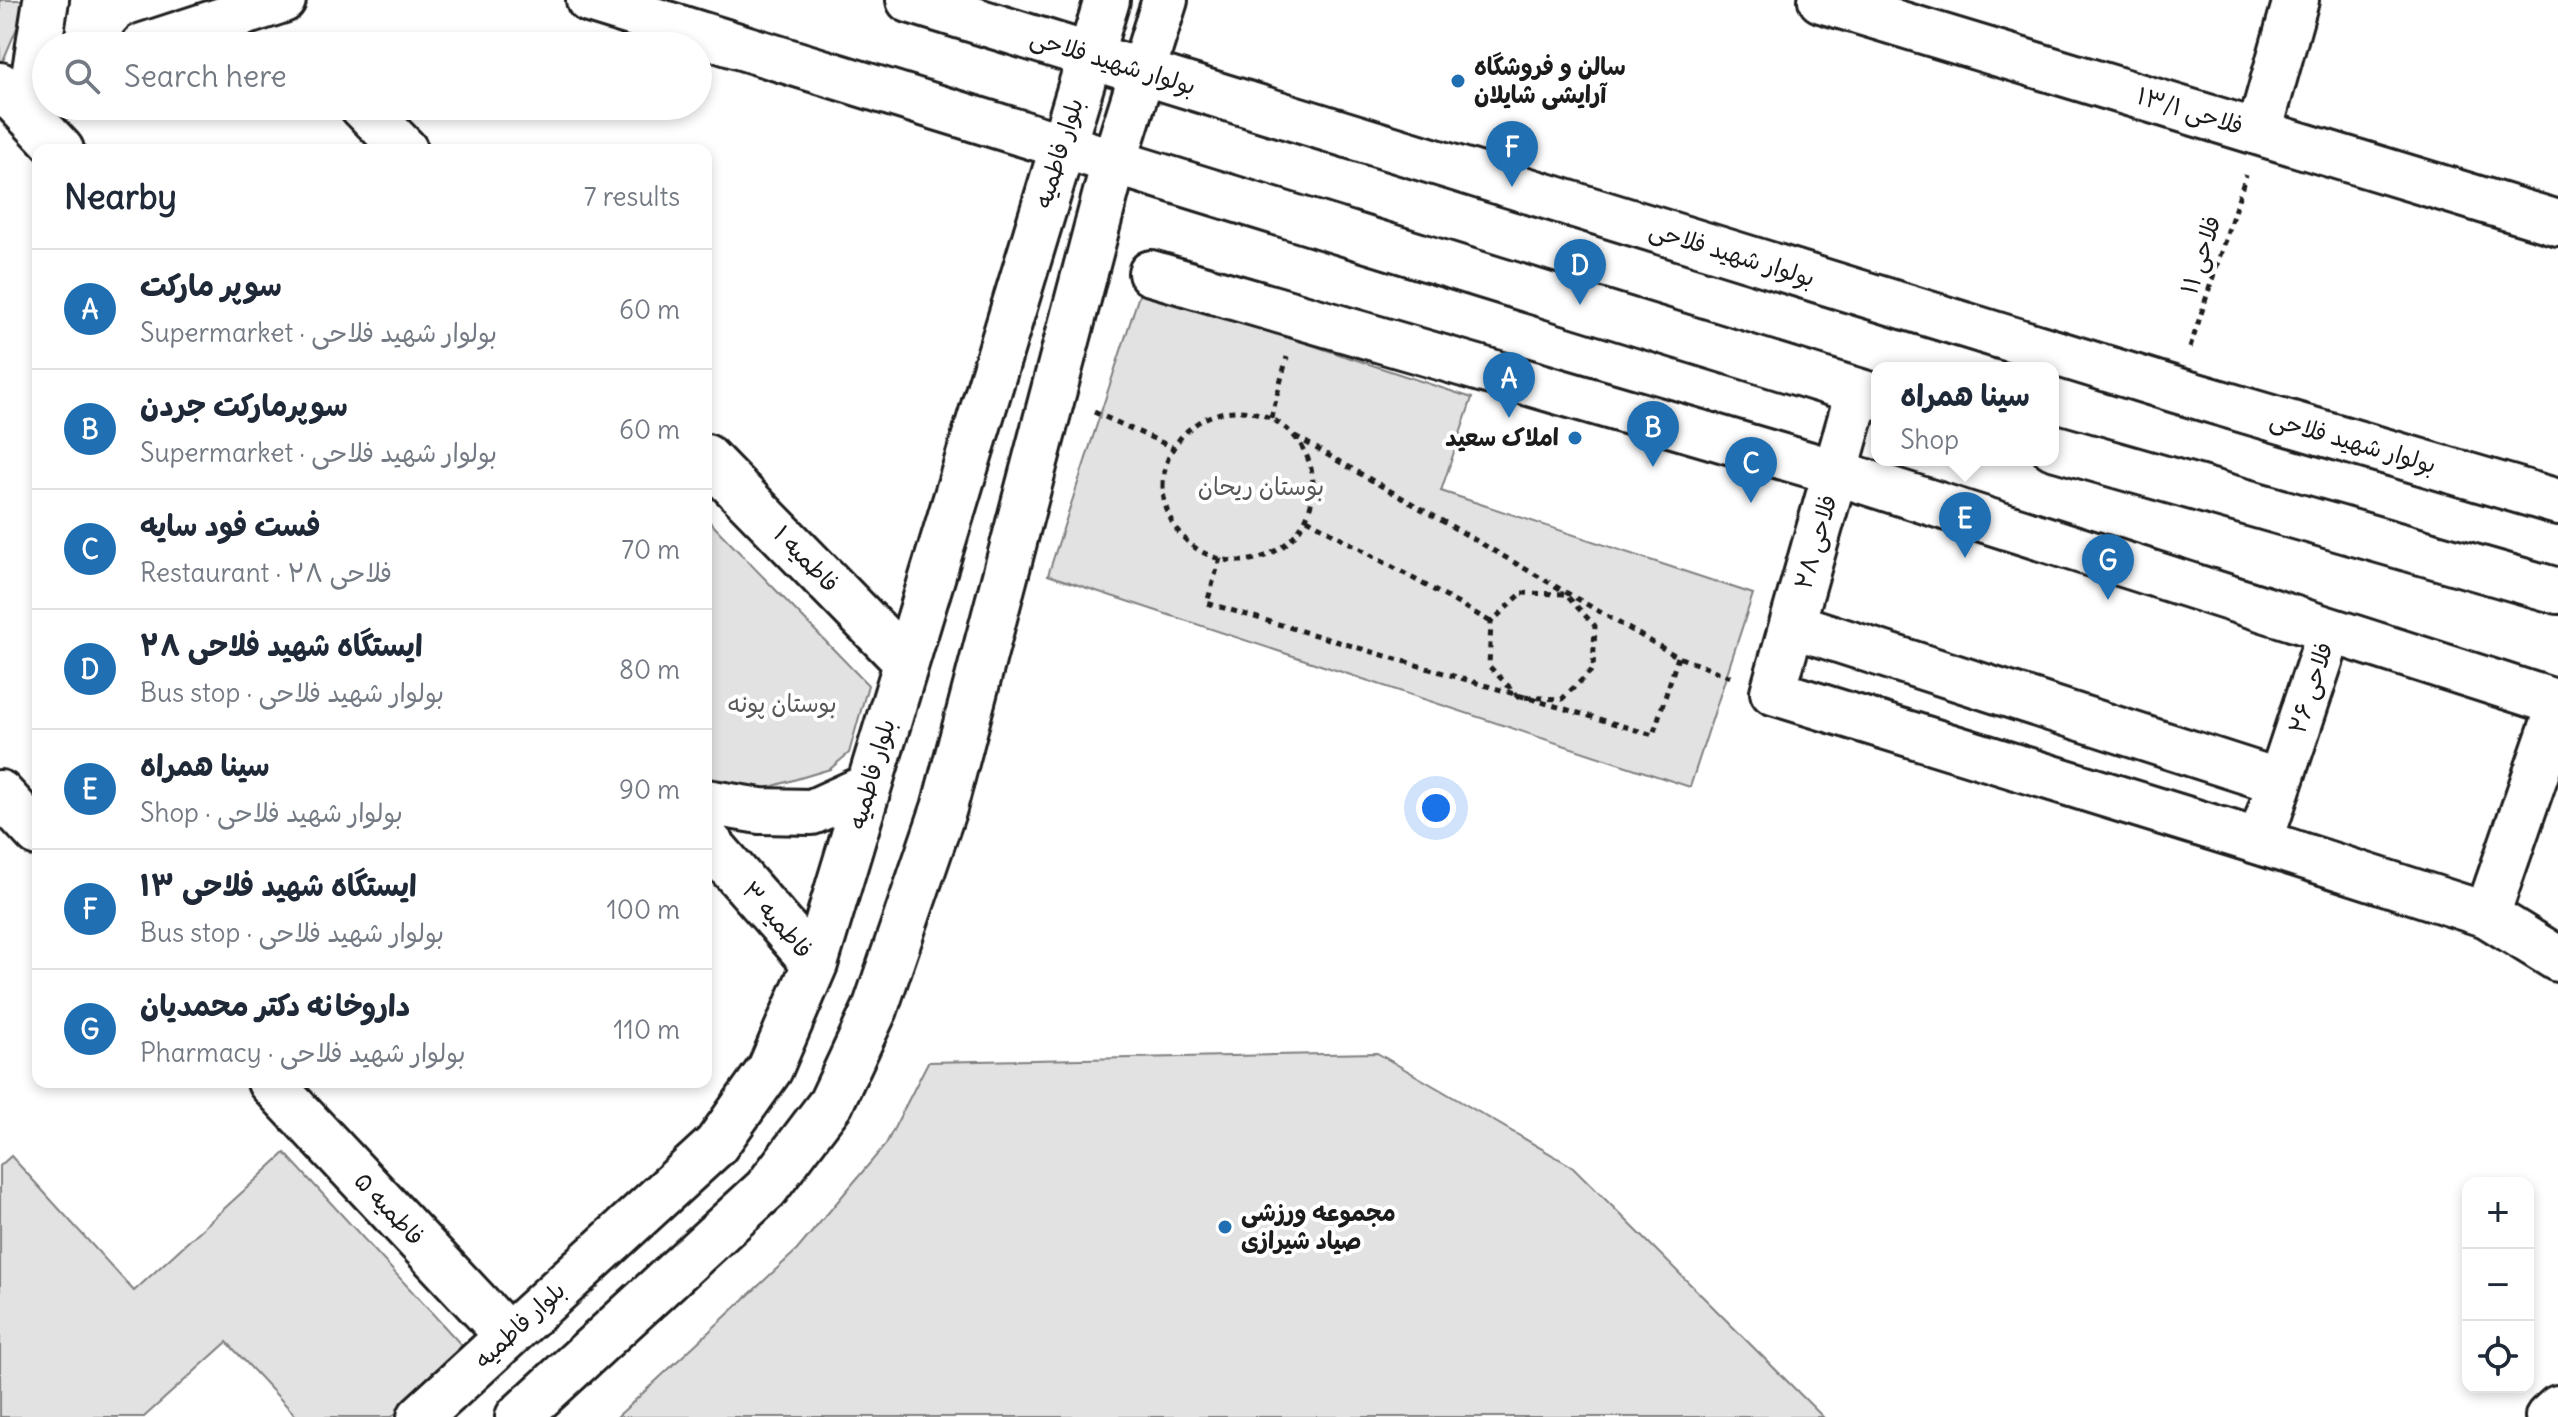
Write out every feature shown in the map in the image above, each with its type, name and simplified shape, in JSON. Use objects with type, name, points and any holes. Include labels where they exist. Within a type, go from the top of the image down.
[{"type":"street","points":[[38,32],[46,0]]},
{"type":"street","points":[[186,32],[283,0]]},
{"type":"street","points":[[589,0],[692,32]]},
{"type":"street","name":"بولوار شهید فلاحی","points":[[909,0],[2176,390],[2558,502]]},
{"type":"street","name":"بلوار فاطمیه","points":[[420,1417],[716,1145],[770,1069],[815,964],[1107,0]]},
{"type":"street","points":[[518,1417],[766,1189],[831,1103],[875,1009],[944,808],[1114,162],[1165,0]]},
{"type":"street","name":"فلاحی ۱۳/۱","points":[[1821,0],[2558,223]]},
{"type":"street","points":[[2259,132],[2296,0]]},
{"type":"street","points":[[712,38],[1868,394]]},
{"type":"street","points":[[32,58],[19,111],[55,144]]},
{"type":"street","points":[[376,120],[399,144]]},
{"type":"street","points":[[1151,273],[1835,472],[2558,703]]},
{"type":"street","name":"فلاحی ۲۸","points":[[1773,692],[1835,472],[1868,394]]},
{"type":"street","points":[[2059,449],[2558,591]]},
{"type":"street","name":"فاطمیه ۱","points":[[712,463],[905,661]]},
{"type":"street","points":[[1792,625],[2280,782]]},
{"type":"street","name":"فلاحی ۲۶","points":[[2260,842],[2330,631]]},
{"type":"street","points":[[1773,692],[2487,915],[2558,959]]},
{"type":"street","points":[[2487,915],[2558,710]]},
{"type":"street","points":[[712,803],[760,811],[812,812],[869,786]]},
{"type":"street","points":[[0,793],[32,828]]},
{"type":"street","name":"فاطمیه ۳","points":[[712,846],[815,964]]},
{"type":"street","name":"فاطمیه ۵","points":[[276,1088],[508,1336]]},
{"type":"street","points":[[2548,1417],[2558,1408]]},
{"type":"path","name":"فلاحی ۱۱","points":[[2176,390],[2259,132]]},
{"type":"path","points":[[1271,418],[1298,316]]},
{"type":"path","points":[[1053,394],[1173,447]]},
{"type":"path","points":[[1295,436],[1310,462],[1314,491],[1307,519],[1288,543],[1263,558],[1234,562],[1206,554],[1182,536],[1167,511],[1163,482],[1173,447],[1188,429],[1213,415],[1243,411],[1271,418],[1295,436],[1678,657],[1773,692]]},
{"type":"path","points":[[1307,519],[1491,622]]},
{"type":"path","points":[[1220,558],[1207,603],[1653,735],[1678,657]]},
{"type":"path","points":[[1522,593],[1565,594],[1595,626],[1593,669],[1562,699],[1519,697],[1489,666],[1491,622],[1522,593]]},
{"type":"green space","points":[[0,0],[29,0],[2,63],[0,61]]},
{"type":"green space","name":"بوستان ریحان","points":[[1141,289],[1472,398],[1441,491],[1753,594],[1690,787],[1048,575]]},
{"type":"green space","name":"بوستان پونه","points":[[712,524],[868,685],[849,753],[830,769],[750,793],[712,787]]},
{"type":"green space","name":"مجموعه ورزشی صیاد شیرازی","points":[[1377,1053],[1573,1167],[1823,1417],[617,1417],[797,1250],[886,1144],[928,1062]]},
{"type":"green space","points":[[285,1153],[465,1349],[392,1417],[297,1417],[227,1342],[144,1417],[0,1417],[0,1166],[11,1156],[134,1291]]},
{"type":"place","name":"سالن و فروشگاه آرایشی شایلان","points":[[1458,81]]},
{"type":"place","name":"ایستگاه شهید فلاحی ۱۳","points":[[1512,187]]},
{"type":"place","name":"ایستگاه شهید فلاحی ۲۸","points":[[1580,305]]},
{"type":"place","name":"سوپر مارکت","points":[[1509,418]]},
{"type":"place","name":"املاک سعید","points":[[1575,438]]},
{"type":"place","name":"سوپرمارکت جردن","points":[[1653,467]]},
{"type":"place","name":"فست فود سایه","points":[[1751,503]]},
{"type":"place","name":"سینا همراه","points":[[1965,558]]},
{"type":"place","name":"داروخانه دکتر محمدیان","points":[[2108,600]]},
{"type":"place","name":"مجموعه ورزشی صیاد شیرازی","points":[[1225,1227]]}]
